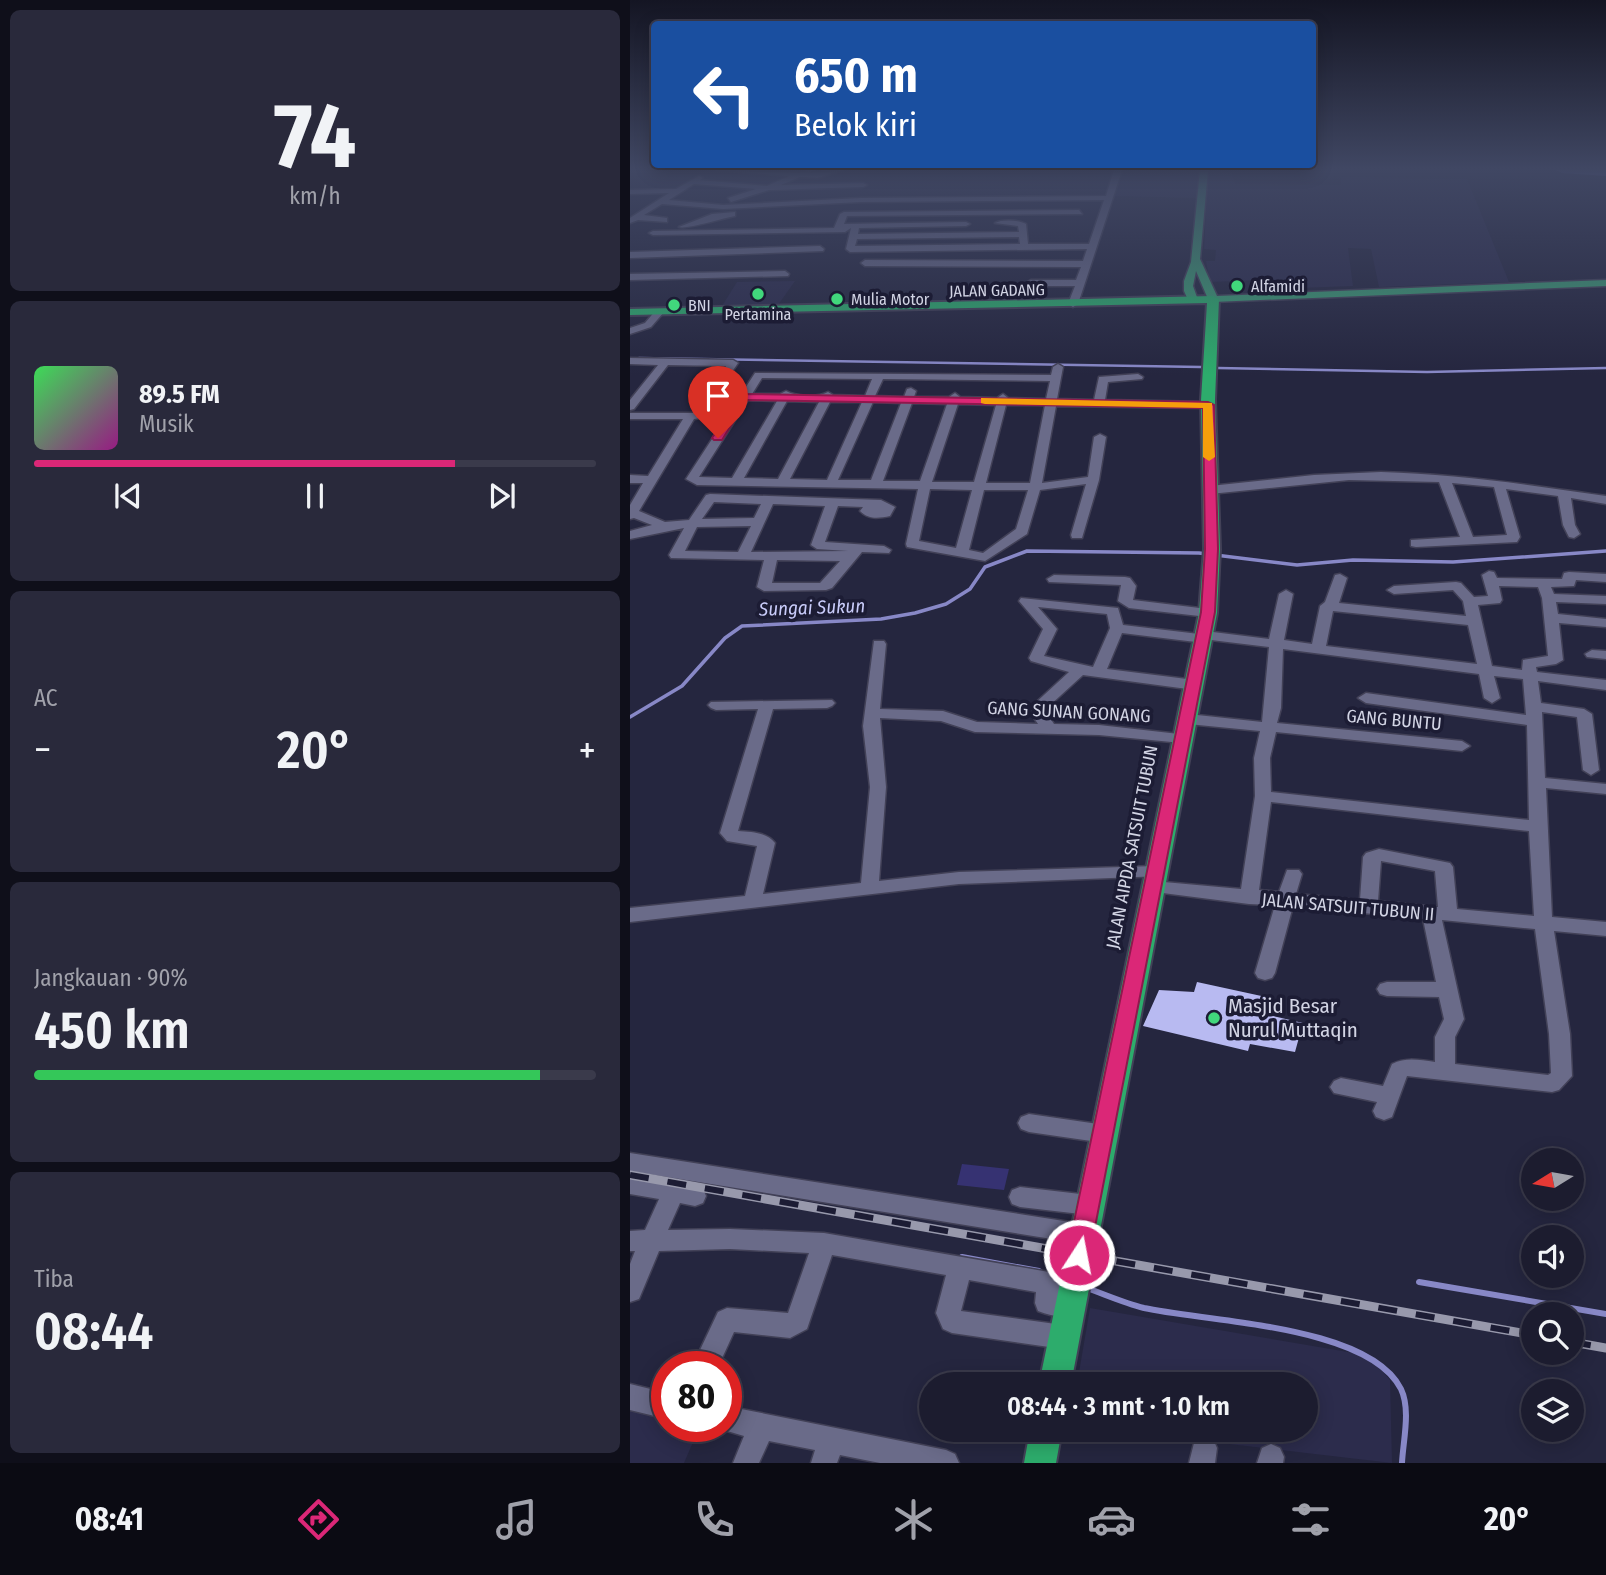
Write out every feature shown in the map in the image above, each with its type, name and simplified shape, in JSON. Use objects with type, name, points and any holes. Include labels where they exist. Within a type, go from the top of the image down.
[{"type":"highway","name":"JALAN GADANG","points":[[630,312],[1213,299]]},
{"type":"highway","name":"JALAN AIPDA SATSUIT TUBUN","points":[[1057,1372],[1206,629],[1212,556],[1208,403],[1213,299]]},
{"type":"highway","points":[[1193,300],[1211,315]]},
{"type":"highway","points":[[1040,1463],[1044,1442]]},
{"type":"main road","points":[[1198,238],[1196,262],[1213,299]]},
{"type":"main road","points":[[1193,300],[1188,287],[1190,270],[1196,262]]},
{"type":"main road","name":"JALAN GADANG","points":[[1213,299],[1606,283]]},
{"type":"street","points":[[854,238],[849,249],[1093,246]]},
{"type":"street","points":[[937,248],[938,238]]},
{"type":"street","points":[[1013,247],[1016,238]]},
{"type":"street","points":[[1020,238],[1024,247]]},
{"type":"street","points":[[1073,304],[1095,238]]},
{"type":"street","points":[[630,255],[820,249]]},
{"type":"street","points":[[865,263],[1086,264]]},
{"type":"street","points":[[630,277],[785,274]]},
{"type":"street","points":[[1031,283],[1079,283]]},
{"type":"street","points":[[630,331],[645,312]]},
{"type":"street","points":[[630,331],[648,326],[659,312]]},
{"type":"street","points":[[630,361],[733,363],[699,415],[631,416]]},
{"type":"street","points":[[631,416],[665,362]]},
{"type":"street","points":[[954,398],[925,485],[912,545],[985,557],[1021,531],[1035,487],[1056,372],[915,376],[763,374],[757,376],[692,478],[697,481],[782,482],[925,485],[1035,487],[1093,481]]},
{"type":"street","points":[[831,483],[879,376]]},
{"type":"street","points":[[876,484],[915,376]]},
{"type":"street","points":[[1099,400],[1103,379],[1138,377]]},
{"type":"street","points":[[745,395],[1208,403]]},
{"type":"street","points":[[736,482],[785,396]]},
{"type":"street","points":[[782,482],[827,397]]},
{"type":"street","points":[[961,554],[982,486],[1003,399]]},
{"type":"street","points":[[664,526],[631,514],[690,417]]},
{"type":"street","points":[[1077,536],[1093,481],[1100,438]]},
{"type":"street","points":[[1210,490],[1348,476],[1499,484],[1606,500]]},
{"type":"street","points":[[630,479],[652,480]]},
{"type":"street","points":[[1445,481],[1468,541]]},
{"type":"street","points":[[1416,543],[1501,541],[1514,537],[1499,484]]},
{"type":"street","points":[[1564,494],[1569,526],[1574,534]]},
{"type":"street","points":[[872,507],[852,503],[710,498],[676,555],[771,556],[815,551],[884,550]]},
{"type":"street","points":[[743,556],[756,522],[769,500]]},
{"type":"street","points":[[815,551],[833,502]]},
{"type":"street","points":[[630,535],[664,526],[693,523],[756,522]]},
{"type":"street","points":[[771,556],[762,584],[767,588],[825,586],[855,552]]},
{"type":"street","points":[[1470,601],[1495,600],[1491,578],[1569,583],[1569,576],[1606,578]]},
{"type":"street","points":[[1331,606],[1340,578]]},
{"type":"street","points":[[1054,579],[1125,581],[1129,586],[1125,601],[1129,604],[1206,629],[1277,643],[1606,685]]},
{"type":"street","points":[[1341,1087],[1387,1103],[1399,1070],[1405,1067],[1552,1084],[1560,1079],[1553,975],[1544,924],[1538,782],[1528,661],[1556,661],[1549,598],[1543,583]]},
{"type":"street","points":[[1394,590],[1451,585],[1460,588],[1470,601],[1492,698]]},
{"type":"street","points":[[1249,898],[1264,796],[1262,758],[1273,708],[1277,643],[1286,594]]},
{"type":"street","points":[[1099,671],[1117,628],[1113,611],[1066,598],[1026,601],[1050,629],[1036,658],[1080,670],[1195,685]]},
{"type":"street","points":[[1549,598],[1606,600]]},
{"type":"street","points":[[1318,649],[1324,607],[1474,621]]},
{"type":"street","points":[[1552,618],[1605,630]]},
{"type":"street","points":[[1117,628],[1206,629]]},
{"type":"street","points":[[869,889],[878,787],[872,732],[879,644]]},
{"type":"street","points":[[1049,728],[1040,715],[1040,706],[1080,670]]},
{"type":"street","points":[[1579,682],[1591,771]]},
{"type":"street","points":[[1366,698],[1533,713],[1584,714]]},
{"type":"street","points":[[716,705],[827,703]]},
{"type":"street","points":[[752,902],[766,843],[754,838],[733,837],[730,832],[767,704]]},
{"type":"street","name":"GANG SUNAN GONANG","points":[[873,713],[943,716],[975,727],[1267,728]]},
{"type":"street","name":"GANG BUNTU","points":[[1267,728],[1462,746]]},
{"type":"street","points":[[1538,782],[1606,789]]},
{"type":"street","points":[[1264,796],[1540,827]]},
{"type":"street","points":[[1368,908],[1372,857],[1376,855],[1444,867],[1439,914],[1447,990],[1454,1020],[1445,1037],[1445,1070]]},
{"type":"street","points":[[1265,973],[1293,874]]},
{"type":"street","name":"JALAN SATSUIT TUBUN II","points":[[630,915],[972,878],[1154,879],[1249,898],[1606,929]]},
{"type":"street","points":[[1387,989],[1447,990]]},
{"type":"street","points":[[1029,1123],[1105,1134]]},
{"type":"street","points":[[630,1162],[1083,1234]]},
{"type":"street","points":[[630,1184],[684,1194],[656,1236],[630,1291]]},
{"type":"street","points":[[1020,1197],[1089,1205]]},
{"type":"street","points":[[630,1241],[656,1236],[824,1243],[1049,1283],[1047,1303],[1070,1298]]},
{"type":"street","points":[[712,1351],[727,1320],[790,1326],[798,1321],[824,1243]]},
{"type":"street","points":[[960,1267],[948,1313],[953,1321],[1063,1338]]},
{"type":"street","points":[[630,1397],[651,1402]]},
{"type":"street","points":[[742,1422],[762,1426],[828,1451],[946,1463]]},
{"type":"street","points":[[746,1463],[762,1426]]},
{"type":"shaded area","points":[[1205,238],[1491,238],[1509,282],[1379,287],[1371,249],[1348,248],[1353,286],[1267,289],[1262,280],[1210,282],[1206,261],[1215,261],[1216,250],[1204,249]]},
{"type":"shaded area","name":"Pertamina","points":[[795,281],[778,305],[722,306],[737,282]]},
{"type":"shaded area","points":[[962,1164],[1009,1169],[1004,1190],[957,1185]]},
{"type":"shaded area","points":[[1090,1308],[1354,1353],[1376,1364],[1390,1380],[1392,1463],[1212,1442],[1318,1442],[1318,1372],[1079,1372]]},
{"type":"shaded area","points":[[630,1401],[651,1406],[651,1442],[693,1442],[684,1463],[630,1463]]},
{"type":"building","name":"Masjid Besar Nurul Muttaqin","points":[[1197,982],[1266,997],[1260,1013],[1303,1023],[1295,1052],[1250,1044],[1248,1051],[1143,1026],[1159,990],[1194,992]]},
{"type":"waterway","points":[[639,358],[1201,367]]},
{"type":"waterway","points":[[1218,368],[1427,372],[1606,368]]},
{"type":"waterway","name":"Sungai Sukun","points":[[630,717],[682,686],[725,638],[742,626],[881,619],[915,613],[946,604],[970,589],[985,567],[1027,551],[1199,553],[1297,565],[1353,560],[1453,562],[1606,551]]},
{"type":"waterway","points":[[962,1257],[1039,1271]]},
{"type":"waterway","points":[[1419,1282],[1606,1314]]},
{"type":"waterway","points":[[1084,1287],[1144,1308],[1284,1330],[1356,1351],[1383,1368],[1401,1389],[1406,1406],[1402,1463]]},
{"type":"railway","points":[[630,1175],[1521,1333]]},
{"type":"railway","points":[[1584,1344],[1606,1348]]},
{"type":"slow traffic","points":[[985,401],[1208,405],[1209,457]]},
{"type":"place","name":"Alfamidi","points":[[1237,286]]},
{"type":"place","name":"Pertamina","points":[[758,294]]},
{"type":"place","name":"Mulia Motor","points":[[837,299]]},
{"type":"place","name":"BNI","points":[[674,305]]},
{"type":"place","name":"Masjid Besar Nurul Muttaqin","points":[[1214,1018]]},
{"type":"route","points":[[718,438],[744,397],[1208,405],[1212,562],[1208,612],[1079,1255]]}]
